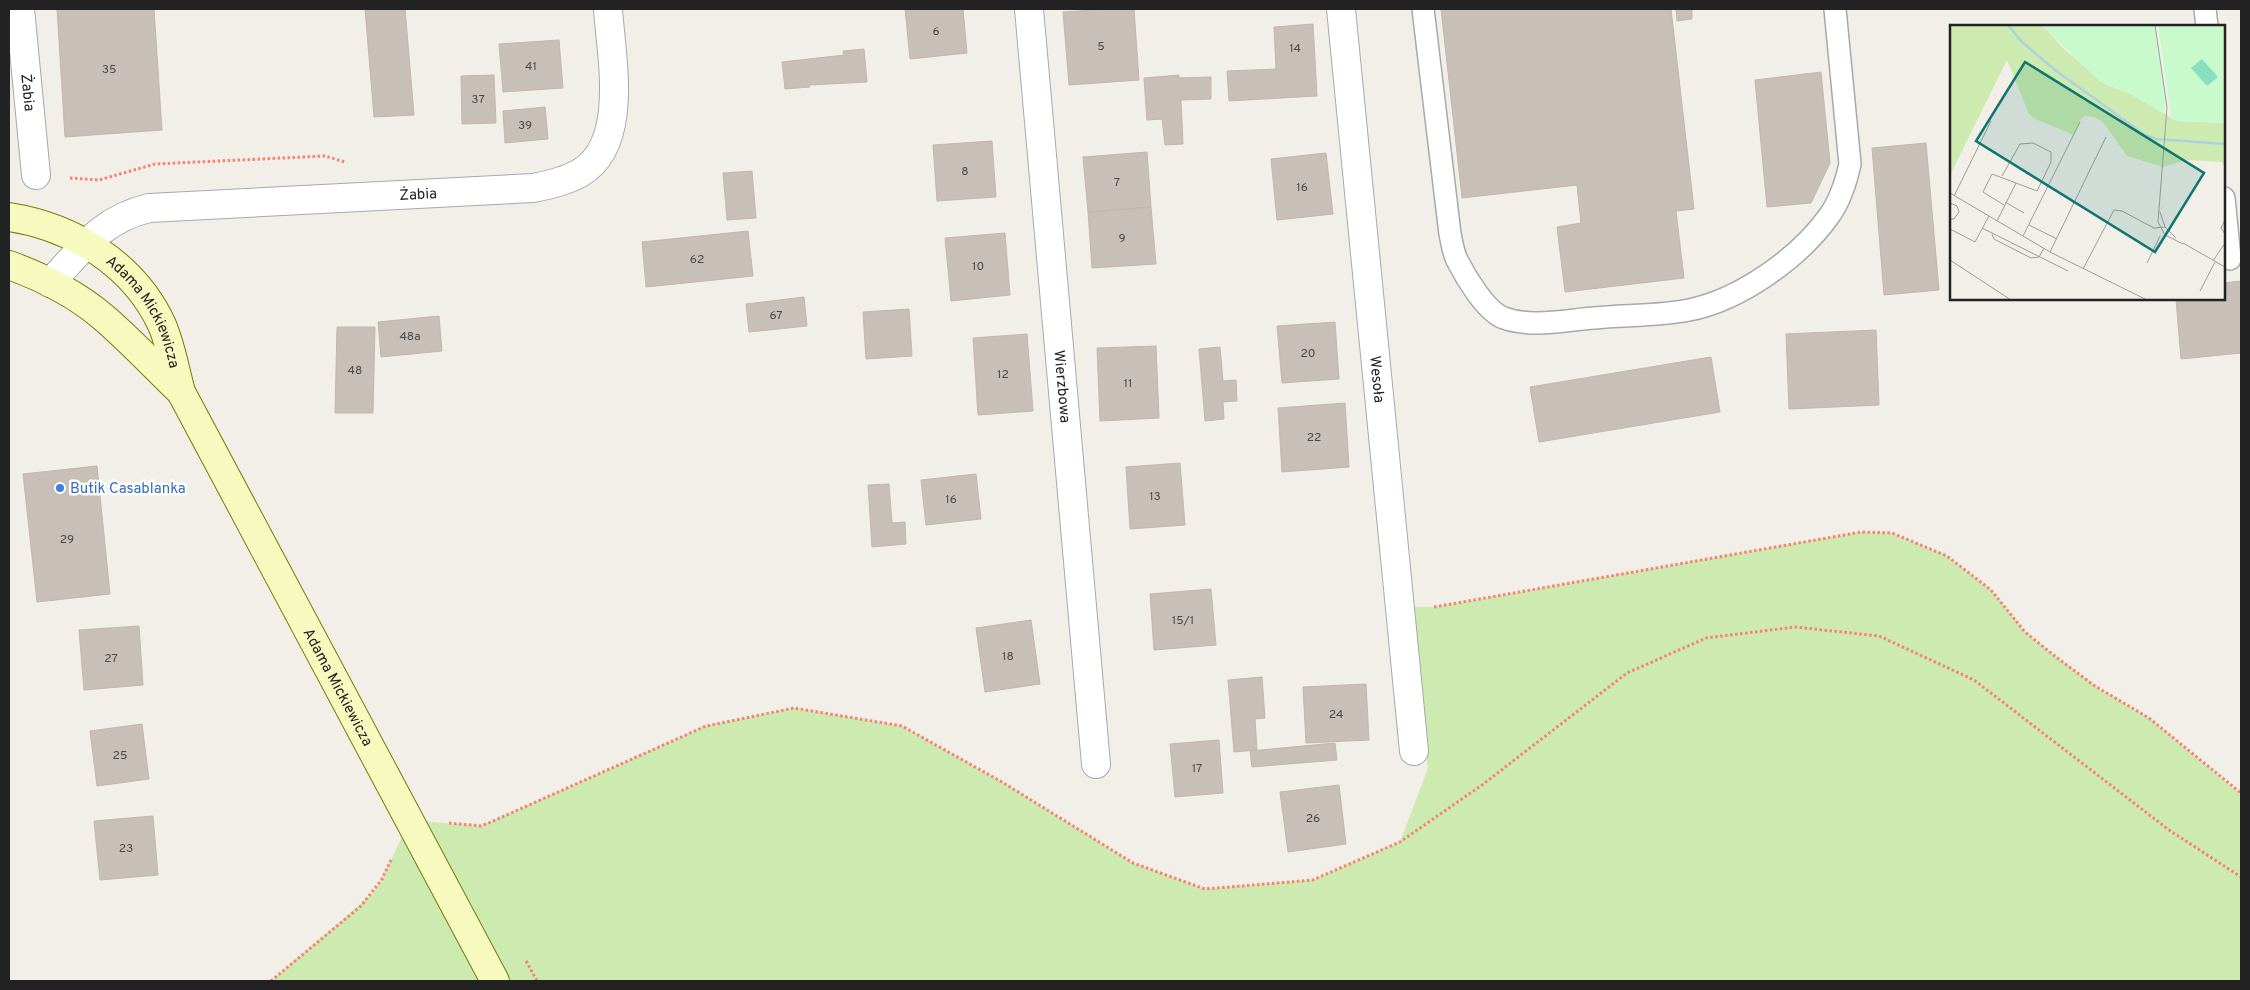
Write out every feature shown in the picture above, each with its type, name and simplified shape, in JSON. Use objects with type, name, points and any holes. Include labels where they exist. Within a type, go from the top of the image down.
[{"type":"street","name":"Żabia","points":[[20,9],[36,175]]},
{"type":"street","name":"Żabia","points":[[50,283],[99,231],[114,221],[136,212],[159,207],[533,188],[566,180],[582,172],[592,164],[601,152],[611,128],[614,88],[608,9]]},
{"type":"street","name":"Wierzbowa","points":[[1029,9],[1096,764]]},
{"type":"street","name":"Wesoła","points":[[1341,9],[1398,607],[1414,752]]},
{"type":"street","points":[[9,217],[54,227],[88,243]]},
{"type":"street","name":"Adama Mickiewicza","points":[[88,243],[125,275],[156,314],[163,328],[181,392],[495,981]]},
{"type":"street","points":[[9,265],[50,283]]},
{"type":"street","name":"Adama Mickiewicza","points":[[50,283],[103,317],[181,392]]},
{"type":"lane","points":[[1423,9],[1450,234],[1456,259],[1482,301],[1502,318],[1531,323],[1688,310],[1719,302],[1746,288],[1781,264],[1808,240],[1829,216],[1844,188],[1850,164],[1835,9]]},
{"type":"lane","points":[[2205,9],[2206,25]]},
{"type":"lane","points":[[2225,208],[2230,259]]},
{"type":"path","points":[[36,175],[99,180],[155,164],[324,156],[353,164]]},
{"type":"path","points":[[1398,607],[1435,607],[1861,532],[1892,533],[1946,556],[1991,590],[2025,632],[2056,657],[2095,686],[2149,718],[2241,793]]},
{"type":"path","points":[[410,820],[481,826],[706,726],[794,708],[902,726],[1002,782],[1133,864],[1205,889],[1313,880],[1400,842],[1482,785],[1627,673],[1706,638],[1795,627],[1879,636],[1974,680],[2168,830],[2241,877]]},
{"type":"path","points":[[272,981],[366,900],[382,879],[393,856],[398,864]]},
{"type":"green space","points":[[1861,532],[1892,533],[1947,556],[1991,590],[2025,632],[2095,686],[2149,718],[2241,794],[2241,981],[271,981],[372,894],[382,879],[410,820],[481,826],[706,726],[794,708],[902,726],[1002,782],[1133,863],[1205,889],[1313,880],[1400,842],[1428,768],[1398,607],[1435,607]]},
{"type":"building","points":[[57,9],[154,9],[162,130],[65,137]]},
{"type":"building","points":[[365,9],[405,9],[414,115],[374,117]]},
{"type":"building","points":[[905,9],[963,9],[967,53],[910,59]]},
{"type":"building","points":[[1134,9],[1139,80],[1069,85],[1063,12]]},
{"type":"building","points":[[1441,9],[1671,9],[1694,209],[1676,211],[1684,278],[1565,292],[1557,227],[1581,223],[1577,185],[1462,198]]},
{"type":"building","points":[[1676,9],[1692,9],[1692,19],[1677,21]]},
{"type":"building","points":[[1313,24],[1317,96],[1229,101],[1227,71],[1276,69],[1274,27]]},
{"type":"building","points":[[559,40],[563,88],[503,92],[499,44]]},
{"type":"building","points":[[864,49],[867,82],[809,85],[810,87],[785,89],[782,62],[844,55],[843,51]]},
{"type":"building","points":[[1821,72],[1830,163],[1811,203],[1767,207],[1755,80]]},
{"type":"building","points":[[494,75],[496,123],[462,124],[461,76]]},
{"type":"building","points":[[1179,75],[1179,78],[1211,77],[1211,99],[1181,100],[1183,144],[1165,145],[1162,119],[1147,120],[1144,78]]},
{"type":"building","points":[[545,107],[548,139],[505,143],[503,111]]},
{"type":"building","points":[[992,141],[996,197],[937,201],[933,145]]},
{"type":"building","points":[[1926,143],[1939,290],[1884,295],[1872,148]]},
{"type":"building","points":[[1147,152],[1151,207],[1088,212],[1083,157]]},
{"type":"building","points":[[1326,153],[1333,214],[1277,220],[1271,159]]},
{"type":"building","points":[[752,171],[756,218],[727,220],[723,173]]},
{"type":"building","points":[[1151,207],[1156,264],[1092,268],[1088,212]]},
{"type":"building","points":[[748,231],[753,276],[646,287],[642,242]]},
{"type":"building","points":[[1005,233],[1010,295],[951,301],[945,238]]},
{"type":"building","points":[[2241,281],[2241,353],[2181,359],[2176,300],[2225,300],[2225,283]]},
{"type":"building","points":[[804,297],[807,326],[749,332],[746,304]]},
{"type":"building","points":[[909,309],[912,356],[866,359],[863,312]]},
{"type":"building","points":[[439,316],[442,351],[381,357],[378,322]]},
{"type":"building","points":[[1335,322],[1339,379],[1282,383],[1277,326]]},
{"type":"building","points":[[337,327],[375,327],[373,413],[335,413]]},
{"type":"building","points":[[1876,330],[1879,405],[1789,409],[1786,334]]},
{"type":"building","points":[[1027,334],[1033,411],[978,415],[973,338]]},
{"type":"building","points":[[1156,346],[1159,418],[1100,421],[1097,348]]},
{"type":"building","points":[[1220,347],[1223,381],[1236,380],[1237,401],[1223,402],[1224,419],[1205,421],[1199,349]]},
{"type":"building","points":[[1711,357],[1720,412],[1539,442],[1530,387]]},
{"type":"building","points":[[1345,403],[1349,467],[1282,472],[1278,408]]},
{"type":"building","points":[[1180,463],[1185,525],[1130,529],[1126,467]]},
{"type":"building","points":[[97,466],[110,594],[37,602],[23,474]]},
{"type":"building","points":[[976,474],[981,519],[926,525],[921,480]]},
{"type":"building","points":[[889,484],[892,523],[905,522],[906,544],[872,547],[868,485]]},
{"type":"building","points":[[1211,589],[1216,645],[1154,650],[1150,594]]},
{"type":"building","points":[[1031,620],[1040,684],[985,692],[976,628]]},
{"type":"building","points":[[139,626],[143,685],[84,690],[79,630]]},
{"type":"building","points":[[1262,677],[1265,718],[1255,719],[1257,750],[1234,752],[1228,680]]},
{"type":"building","points":[[1366,684],[1369,740],[1306,743],[1303,687]]},
{"type":"building","points":[[142,724],[149,779],[97,786],[90,731]]},
{"type":"building","points":[[1219,740],[1223,793],[1175,797],[1170,744]]},
{"type":"building","points":[[1335,743],[1337,760],[1252,767],[1250,751]]},
{"type":"building","points":[[1339,785],[1346,844],[1288,852],[1280,792]]},
{"type":"building","points":[[153,816],[158,875],[100,880],[94,821]]},
{"type":"place","name":"Butik Casablanka","points":[[60,488]]}]
